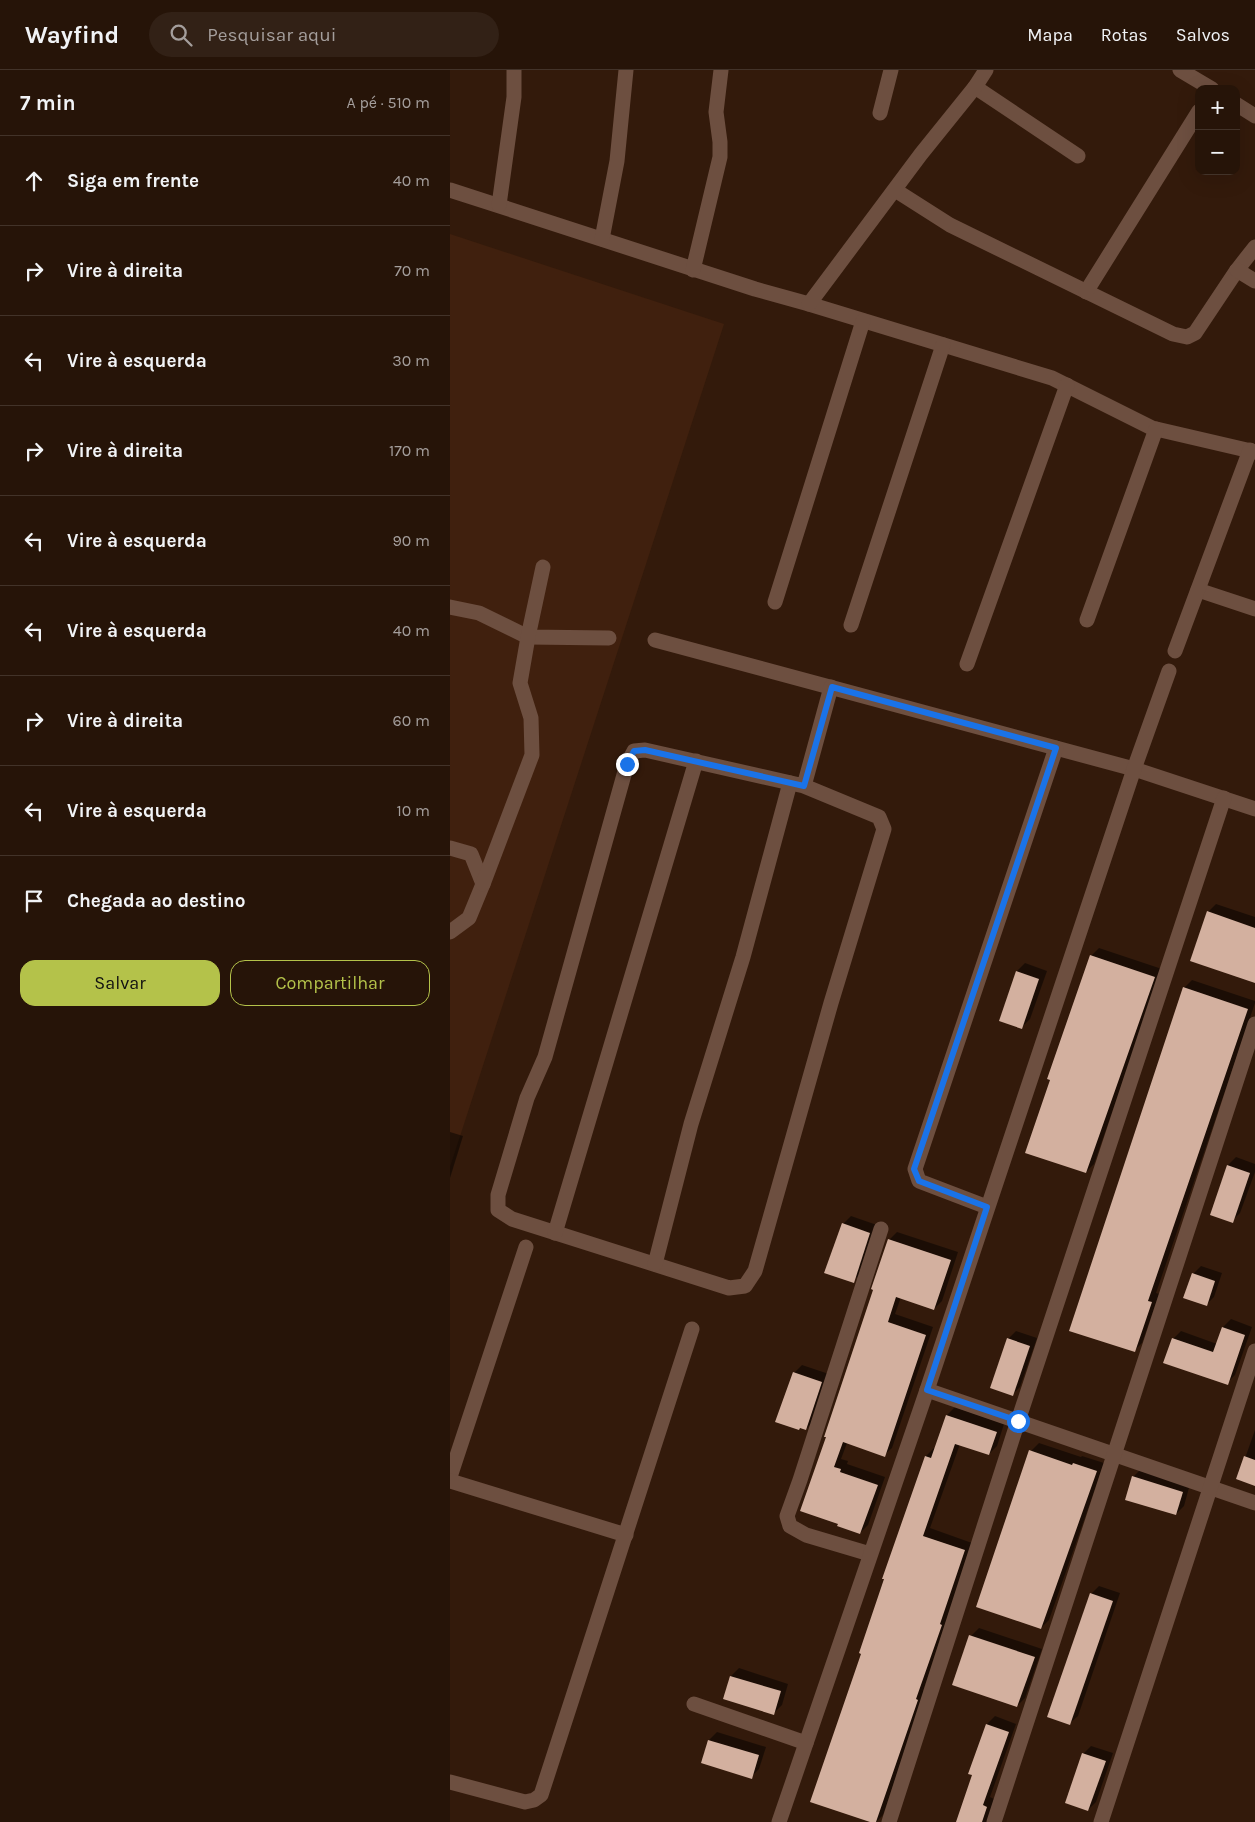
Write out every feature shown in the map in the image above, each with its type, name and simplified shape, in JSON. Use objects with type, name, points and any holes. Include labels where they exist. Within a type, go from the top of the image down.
[{"type":"street","points":[[499,205],[514,97],[514,70]]},
{"type":"street","points":[[602,239],[616,161],[626,70]]},
{"type":"street","points":[[693,270],[720,157],[716,112],[720,70]]},
{"type":"street","points":[[880,113],[891,70]]},
{"type":"street","points":[[809,304],[975,88],[986,70]]},
{"type":"street","points":[[1180,70],[1205,85]]},
{"type":"street","points":[[975,88],[1078,156]]},
{"type":"street","points":[[1240,107],[1255,116]]},
{"type":"street","points":[[1086,292],[1195,117]]},
{"type":"street","points":[[450,190],[693,270],[1052,378],[1156,429],[1252,451],[1175,651]]},
{"type":"street","points":[[895,190],[950,225],[1174,334],[1187,337],[1195,333],[1255,246]]},
{"type":"street","points":[[1237,270],[1255,281]]},
{"type":"street","points":[[776,602],[863,321]]},
{"type":"street","points":[[851,625],[943,345]]},
{"type":"street","points":[[967,664],[1067,385]]},
{"type":"street","points":[[1087,620],[1156,429]]},
{"type":"street","points":[[450,932],[469,918],[532,755],[531,718],[520,682],[543,567]]},
{"type":"street","points":[[1198,590],[1255,609]]},
{"type":"street","points":[[450,607],[479,613],[528,637],[609,638]]},
{"type":"street","points":[[655,640],[1134,769],[1255,809]]},
{"type":"street","points":[[779,1822],[927,1390],[1134,769],[1169,671]]},
{"type":"street","points":[[655,1264],[691,1124],[797,784],[832,687]]},
{"type":"street","points":[[987,1207],[919,1181],[914,1169],[1056,748]]},
{"type":"street","points":[[645,750],[797,784],[879,816],[884,829],[755,1271],[745,1286],[729,1288],[512,1219],[498,1210],[498,1194],[527,1098],[545,1057],[627,764],[634,751],[645,750]]},
{"type":"street","points":[[556,1233],[696,762]]},
{"type":"street","points":[[889,1822],[1018,1421],[1224,798]]},
{"type":"street","points":[[450,848],[471,854],[483,884]]},
{"type":"street","points":[[994,1822],[1255,1024]]},
{"type":"street","points":[[870,1554],[806,1535],[790,1526],[787,1516],[881,1229]]},
{"type":"street","points":[[526,1247],[450,1479],[626,1535]]},
{"type":"street","points":[[450,1782],[525,1802],[534,1800],[541,1795],[692,1329]]},
{"type":"street","points":[[1101,1822],[1211,1488],[1249,1392],[1255,1351]]},
{"type":"street","points":[[927,1390],[1255,1502]]},
{"type":"street","points":[[694,1704],[806,1743]]},
{"type":"shaded area","points":[[450,234],[724,324],[450,1167]]},
{"type":"building","points":[[1207,911],[1255,928],[1255,983],[1190,961]]},
{"type":"building","points":[[1090,955],[1155,977],[1086,1173],[1025,1153],[1050,1080],[1047,1079]]},
{"type":"building","points":[[1016,971],[1039,979],[1022,1029],[999,1021]]},
{"type":"building","points":[[1183,987],[1248,1009],[1148,1301],[1152,1302],[1135,1352],[1069,1331]]},
{"type":"building","points":[[1227,1165],[1250,1173],[1233,1223],[1210,1215]]},
{"type":"building","points":[[842,1223],[870,1233],[854,1283],[824,1273]]},
{"type":"building","points":[[888,1239],[951,1260],[934,1310],[896,1297],[888,1322],[926,1335],[885,1457],[843,1442],[834,1467],[841,1469],[840,1472],[878,1485],[860,1534],[800,1511],[826,1437],[824,1437]]},
{"type":"building","points":[[1192,1273],[1215,1281],[1207,1306],[1183,1298]]},
{"type":"building","points":[[1222,1327],[1245,1335],[1228,1385],[1163,1363],[1172,1338],[1213,1352]]},
{"type":"building","points":[[1007,1338],[1030,1346],[1013,1396],[990,1388]]},
{"type":"building","points":[[793,1372],[822,1382],[806,1430],[800,1428],[799,1430],[775,1422]]},
{"type":"building","points":[[946,1415],[997,1432],[989,1455],[955,1444],[923,1536],[965,1550],[940,1624],[942,1625],[916,1699],[918,1700],[876,1822],[870,1822],[810,1802],[861,1654],[859,1653],[884,1579],[882,1579],[925,1456],[931,1458]]},
{"type":"building","points":[[1029,1450],[1072,1465],[1073,1463],[1097,1471],[1041,1629],[976,1607]]},
{"type":"building","points":[[1244,1456],[1255,1460],[1255,1486],[1236,1479]]},
{"type":"building","points":[[1132,1476],[1183,1492],[1176,1515],[1125,1500]]},
{"type":"building","points":[[1090,1593],[1113,1601],[1070,1725],[1047,1717]]},
{"type":"building","points":[[969,1635],[1035,1657],[1017,1707],[952,1685]]},
{"type":"building","points":[[730,1676],[781,1691],[774,1715],[723,1699]]},
{"type":"building","points":[[986,1724],[1009,1732],[983,1805],[987,1807],[982,1822],[956,1822],[972,1775],[968,1774]]},
{"type":"building","points":[[708,1740],[759,1755],[752,1779],[701,1763]]},
{"type":"building","points":[[1082,1753],[1106,1761],[1088,1811],[1065,1803]]},
{"type":"route","points":[[627,764],[634,751],[645,750],[804,786],[832,687],[1056,748],[914,1169],[919,1181],[987,1207],[927,1390],[1018,1421]]}]
